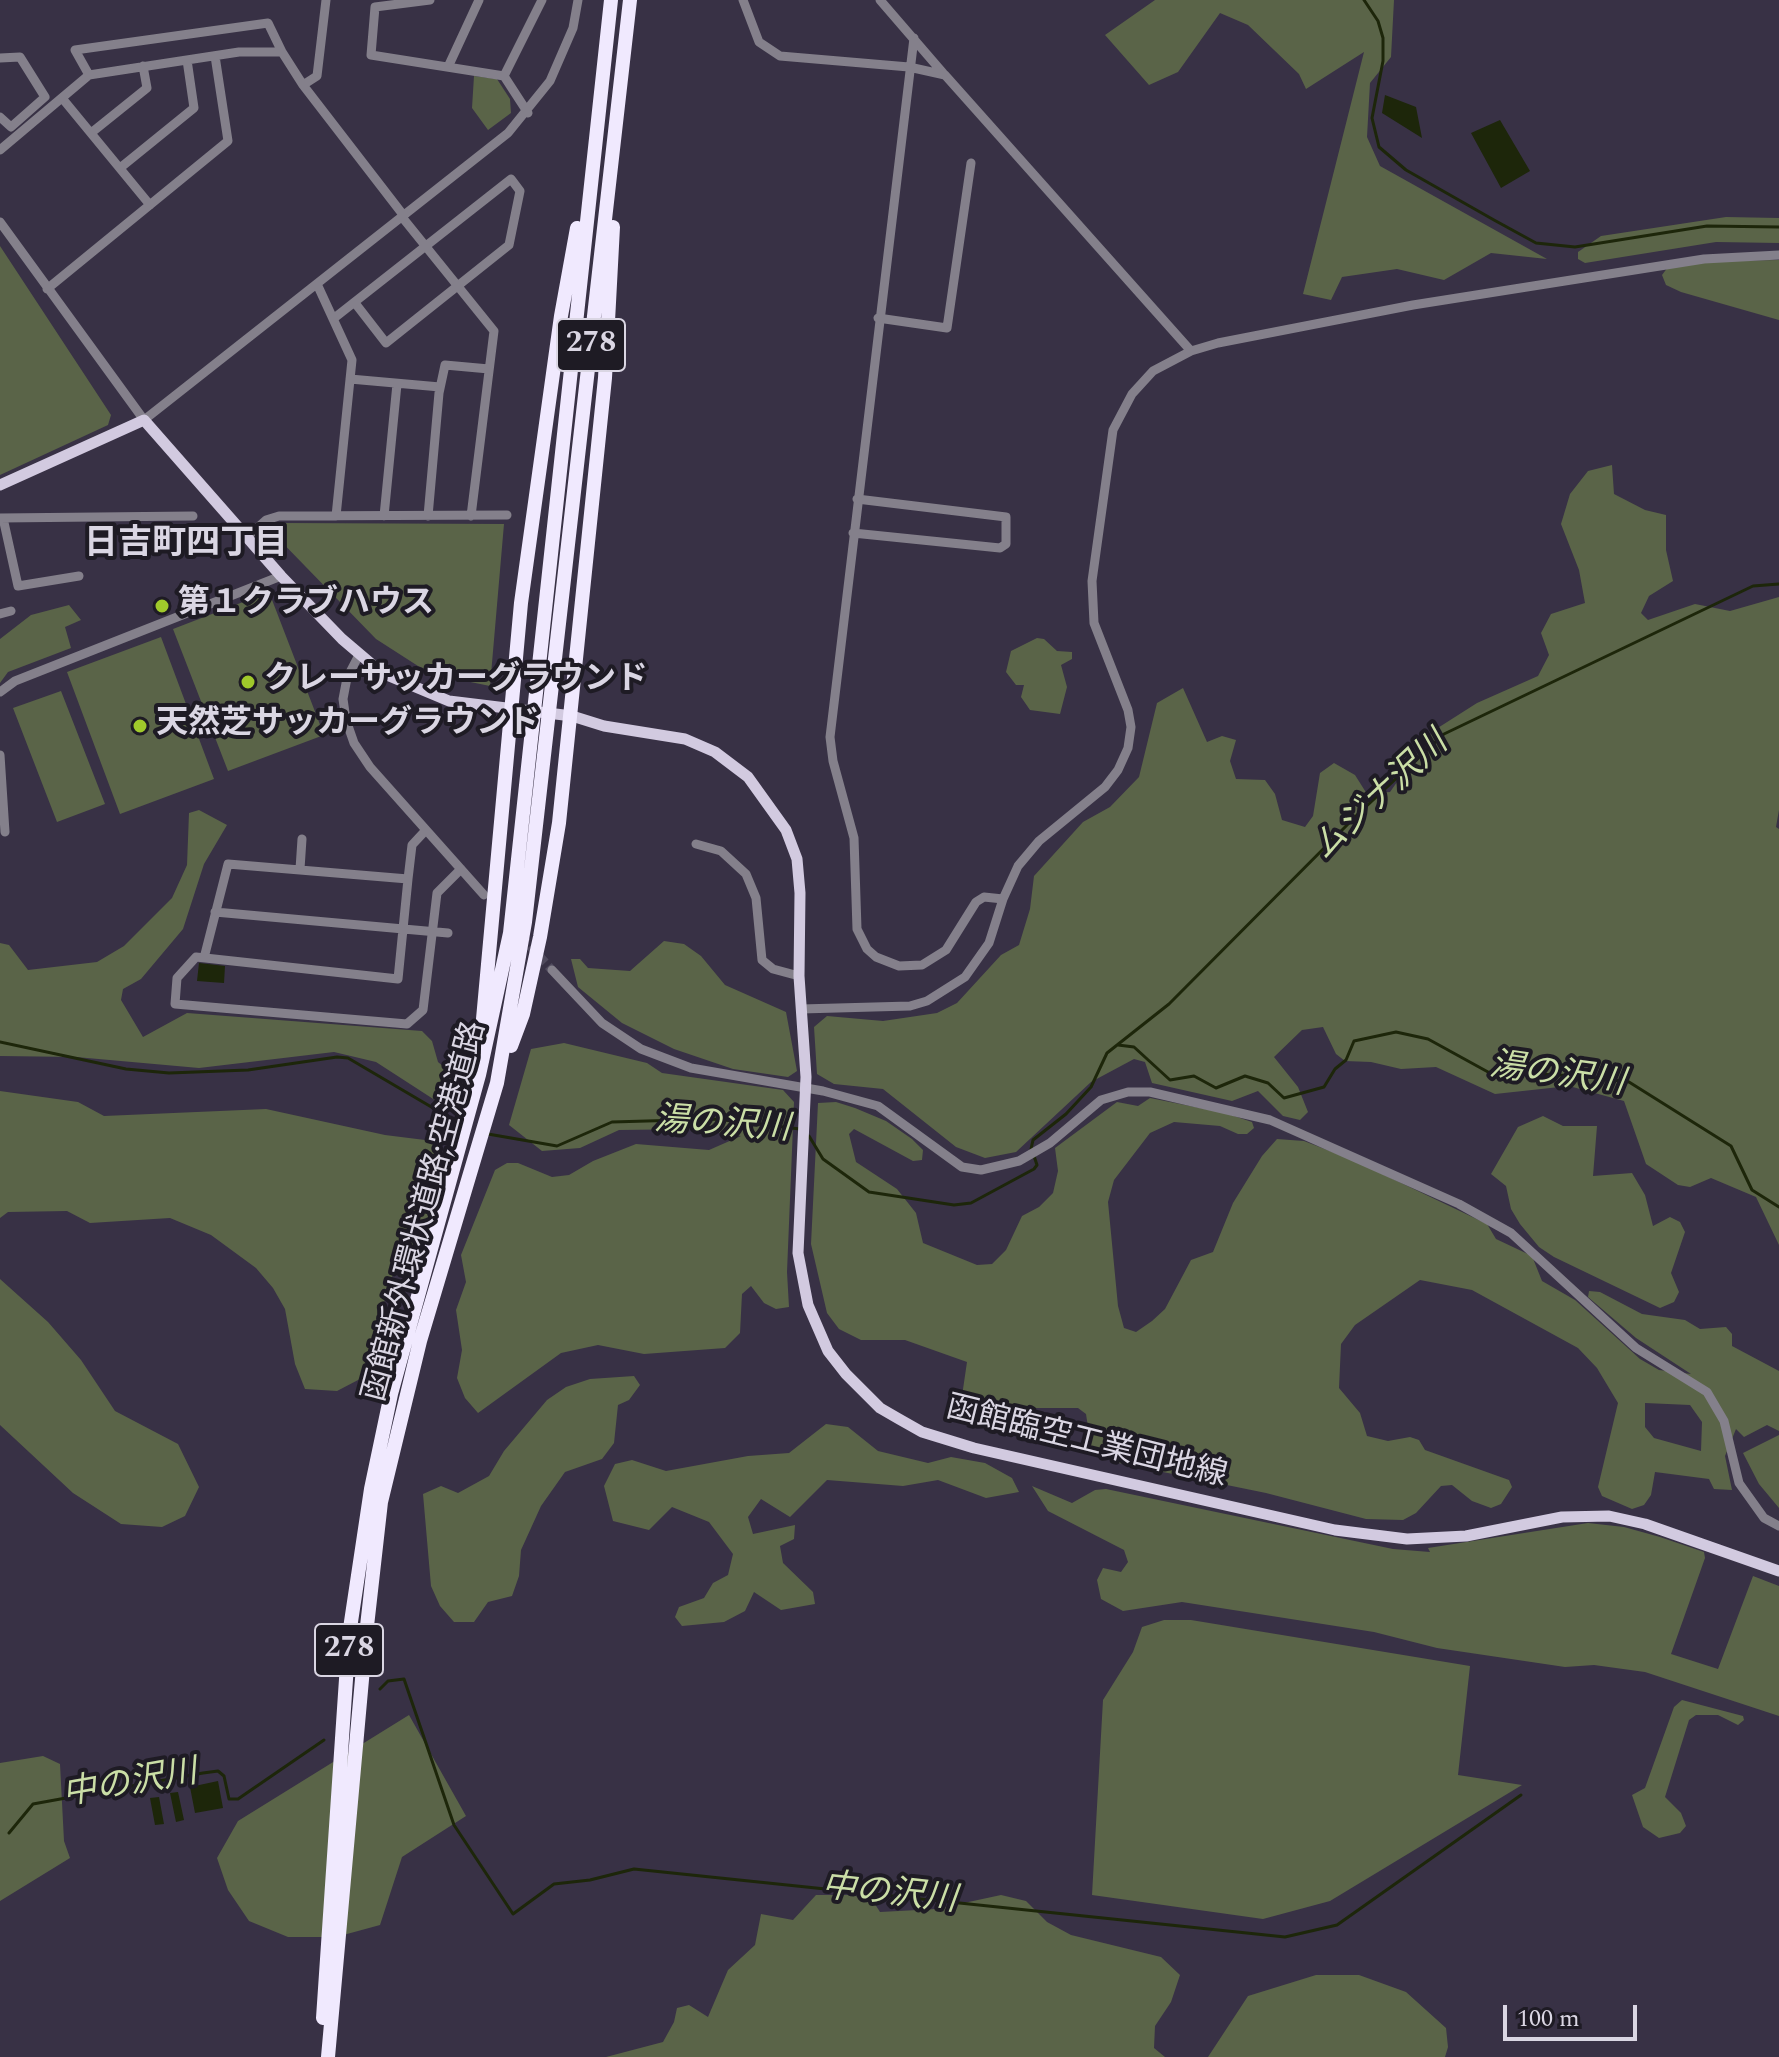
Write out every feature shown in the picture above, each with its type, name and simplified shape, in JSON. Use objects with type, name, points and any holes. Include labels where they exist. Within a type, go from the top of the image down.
[{"type":"highway","name":"函館新外環状道路;空港道路","points":[[544,689],[630,0]]},
{"type":"highway","name":"函館新外環状道路;空港道路","points":[[320,2057],[349,1635],[371,1489],[391,1394],[507,1047],[525,922],[539,737],[610,7]]},
{"type":"highway","points":[[484,1041],[521,603],[559,331],[610,7]]},
{"type":"highway","points":[[507,1047],[523,1014],[540,937],[572,716],[605,378],[621,75]]},
{"type":"highway","name":"函館新外環状道路;空港道路","points":[[328,2057],[381,1502],[510,933],[539,737]]},
{"type":"main road","name":"函館臨空工業団地線","points":[[144,420],[281,576],[359,655],[382,673],[449,701],[572,716],[604,726],[685,739],[715,752],[748,777],[770,803],[797,859],[800,893],[799,976],[805,1153],[798,1253],[808,1305],[828,1351],[880,1408],[922,1432],[974,1448],[1335,1530],[1407,1539],[1466,1536],[1562,1517],[1609,1516],[1645,1524],[1779,1571]]},
{"type":"main road","points":[[0,485],[144,420]]},
{"type":"street","points":[[303,85],[317,76],[326,0]]},
{"type":"street","points":[[430,0],[375,7],[371,55],[504,76],[528,113]]},
{"type":"street","points":[[448,67],[479,0]]},
{"type":"street","points":[[504,76],[542,0]]},
{"type":"street","points":[[0,222],[144,420],[483,154],[528,113],[557,66],[573,28],[578,0]]},
{"type":"street","points":[[743,0],[759,42],[780,56],[909,67],[945,75]]},
{"type":"street","points":[[880,0],[1191,351]]},
{"type":"street","points":[[89,75],[75,50],[268,23],[303,85],[494,331],[471,516]]},
{"type":"street","points":[[914,38],[830,727],[833,761],[855,847],[857,929],[867,949],[887,964],[922,965],[946,950],[976,902],[984,897],[1003,899]]},
{"type":"street","points":[[0,150],[89,75],[215,56],[282,52]]},
{"type":"street","points":[[47,289],[228,141],[215,56]]},
{"type":"street","points":[[0,58],[20,57],[45,97],[11,127],[0,117]]},
{"type":"street","points":[[120,168],[194,108],[187,60]]},
{"type":"street","points":[[91,133],[147,88],[143,66]]},
{"type":"street","points":[[62,98],[150,205]]},
{"type":"street","points":[[878,318],[947,328],[971,163]]},
{"type":"street","points":[[333,319],[511,179],[520,191],[509,245],[386,343],[355,303]]},
{"type":"street","points":[[801,1009],[910,1006],[939,995],[965,977],[989,943],[1003,899],[1018,866],[1039,841],[1105,787],[1128,748],[1131,727],[1128,710],[1102,648],[1092,604],[1107,458],[1113,430],[1132,394],[1153,371],[1191,351],[1413,305],[1704,259],[1779,255]]},
{"type":"street","points":[[317,284],[352,360],[336,516]]},
{"type":"street","points":[[428,516],[440,387],[445,365],[489,369]]},
{"type":"street","points":[[350,379],[440,387]]},
{"type":"street","points":[[384,516],[397,384]]},
{"type":"street","points":[[853,533],[1000,548],[1006,544],[1006,517],[857,499]]},
{"type":"street","points":[[246,538],[273,517],[507,515]]},
{"type":"street","points":[[79,576],[18,586],[2,518],[193,516]]},
{"type":"street","points":[[0,692],[15,681],[281,576]]},
{"type":"street","points":[[359,655],[344,689],[349,731],[370,767],[484,895]]},
{"type":"street","points":[[0,755],[5,832]]},
{"type":"street","points":[[426,830],[412,845],[398,979],[196,957],[177,978],[175,1004],[407,1024],[423,1010],[437,893],[461,869]]},
{"type":"street","points":[[300,869],[302,839]]},
{"type":"street","points":[[696,844],[721,851],[746,874],[756,898],[762,960],[773,969],[799,976]]},
{"type":"street","points":[[204,958],[228,864],[408,879]]},
{"type":"street","points":[[215,912],[448,933]]},
{"type":"street","points":[[552,970],[613,1032],[665,1060],[878,1106],[962,1167],[981,1170],[1001,1167],[1039,1150],[1101,1100],[1119,1094],[1150,1092],[1270,1120],[1486,1217],[1511,1233],[1636,1348],[1707,1392],[1724,1421],[1739,1483],[1764,1518],[1779,1526]]},
{"type":"shaded area","points":[[1155,0],[1394,0],[1391,57],[1370,83],[1367,137],[1380,166],[1547,259],[1491,253],[1444,280],[1397,269],[1342,277],[1331,300],[1303,294],[1364,52],[1306,89],[1299,74],[1248,25],[1220,13],[1178,72],[1149,85],[1105,35]]},
{"type":"shaded area","points":[[474,76],[497,79],[510,99],[511,113],[488,130],[472,108]]},
{"type":"shaded area","points":[[1385,95],[1416,107],[1422,138],[1382,113]]},
{"type":"shaded area","points":[[1500,120],[1530,171],[1501,188],[1471,133]]},
{"type":"shaded area","points":[[1726,217],[1779,218],[1779,243],[1716,242],[1585,263],[1578,259],[1578,252],[1601,236]]},
{"type":"shaded area","points":[[0,246],[111,415],[108,425],[0,475]]},
{"type":"shaded area","points":[[1779,260],[1779,320],[1681,292],[1666,285],[1662,275],[1668,267],[1721,261]]},
{"type":"shaded area","points":[[1612,465],[1614,494],[1645,510],[1666,515],[1666,550],[1673,581],[1649,596],[1641,613],[1648,620],[1695,604],[1730,611],[1779,597],[1779,810],[1776,827],[1779,829],[1779,1245],[1756,1197],[1711,1178],[1690,1187],[1678,1185],[1646,1164],[1624,1101],[1569,1086],[1495,1094],[1436,1067],[1401,1069],[1371,1062],[1345,1061],[1336,1054],[1323,1027],[1302,1030],[1274,1057],[1298,1087],[1308,1112],[1300,1120],[1283,1116],[1258,1091],[1232,1101],[1152,1083],[1145,1062],[1134,1059],[1091,1082],[1016,1152],[985,1158],[956,1147],[883,1089],[834,1084],[817,1074],[814,1027],[827,1016],[883,1021],[937,1013],[957,1003],[1001,955],[1019,945],[1030,909],[1034,876],[1083,822],[1110,807],[1139,777],[1157,703],[1183,688],[1207,742],[1222,736],[1236,740],[1230,761],[1236,779],[1265,780],[1275,794],[1282,820],[1305,827],[1313,816],[1320,773],[1334,763],[1355,775],[1367,794],[1390,792],[1433,731],[1477,703],[1538,676],[1549,655],[1541,633],[1551,614],[1585,603],[1579,570],[1561,524],[1570,494],[1588,471]]},
{"type":"shaded area","points":[[283,523],[504,524],[490,686],[446,677],[418,666],[376,639],[269,529]]},
{"type":"shaded area","name":"クレーサッカーグラウンド","points":[[269,592],[324,735],[228,771],[173,629]]},
{"type":"shaded area","points":[[69,605],[81,620],[65,627],[71,648],[8,672],[0,683],[0,639],[31,615]]},
{"type":"shaded area","name":"天然芝サッカーグラウンド","points":[[161,637],[214,779],[120,814],[67,672]]},
{"type":"shaded area","points":[[1037,638],[1044,639],[1057,651],[1072,652],[1072,659],[1061,665],[1067,687],[1060,714],[1030,710],[1021,697],[1024,685],[1016,685],[1006,672],[1011,651]]},
{"type":"shaded area","points":[[61,691],[105,804],[57,822],[13,708]]},
{"type":"shaded area","points":[[199,810],[227,825],[204,864],[183,929],[141,979],[123,989],[121,1000],[143,1037],[187,1013],[422,1031],[432,1041],[438,1062],[472,1091],[461,1117],[376,1062],[334,1052],[199,1068],[76,1057],[0,1056],[0,943],[9,945],[28,970],[97,962],[124,946],[172,898],[187,865],[189,813]]},
{"type":"shaded area","points":[[664,941],[684,944],[701,956],[725,985],[786,1012],[797,1071],[788,1077],[733,1069],[674,1049],[622,1023],[578,987],[571,959],[580,959],[588,968],[630,971]]},
{"type":"shaded area","points":[[199,963],[225,966],[224,983],[197,981]]},
{"type":"shaded area","points":[[564,1043],[647,1063],[662,1073],[783,1090],[794,1102],[787,1272],[789,1307],[776,1309],[764,1303],[751,1286],[742,1294],[740,1333],[725,1348],[644,1354],[598,1345],[561,1353],[478,1413],[465,1398],[457,1378],[462,1350],[456,1310],[466,1282],[461,1255],[495,1170],[507,1163],[518,1163],[552,1177],[569,1175],[593,1161],[636,1144],[709,1150],[741,1136],[695,1129],[619,1130],[580,1148],[542,1151],[509,1125],[531,1049]]},
{"type":"shaded area","points":[[0,1091],[78,1102],[104,1116],[266,1109],[385,1135],[433,1141],[451,1162],[427,1243],[395,1252],[393,1274],[360,1379],[337,1391],[305,1389],[295,1364],[285,1309],[273,1288],[256,1268],[211,1235],[170,1218],[90,1223],[67,1211],[8,1212],[0,1218]]},
{"type":"shaded area","points":[[1150,1098],[1225,1113],[1252,1122],[1254,1128],[1247,1134],[1238,1134],[1220,1126],[1174,1122],[1150,1133],[1114,1180],[1108,1202],[1118,1306],[1124,1328],[1136,1332],[1152,1321],[1165,1309],[1191,1260],[1213,1252],[1233,1203],[1262,1156],[1277,1139],[1304,1141],[1353,1160],[1487,1224],[1496,1239],[1532,1256],[1542,1281],[1575,1300],[1640,1359],[1659,1370],[1691,1374],[1636,1338],[1588,1297],[1589,1291],[1600,1292],[1642,1314],[1685,1320],[1700,1329],[1726,1327],[1732,1334],[1732,1346],[1779,1371],[1779,1431],[1767,1425],[1744,1437],[1736,1429],[1725,1456],[1732,1490],[1714,1489],[1709,1479],[1655,1472],[1651,1495],[1644,1505],[1632,1509],[1602,1496],[1598,1487],[1618,1403],[1597,1368],[1578,1348],[1472,1290],[1420,1280],[1355,1325],[1341,1344],[1339,1388],[1360,1413],[1367,1436],[1388,1441],[1410,1437],[1419,1440],[1425,1450],[1509,1480],[1512,1487],[1501,1504],[1491,1508],[1472,1501],[1452,1485],[1441,1486],[1416,1513],[1403,1520],[1366,1519],[1266,1493],[1114,1462],[1091,1447],[1086,1414],[1078,1408],[1031,1408],[1010,1423],[994,1426],[979,1422],[968,1413],[962,1396],[967,1362],[905,1340],[861,1340],[839,1329],[827,1313],[811,1244],[818,1103],[836,1102],[886,1121],[923,1150],[922,1160],[913,1161],[854,1129],[849,1134],[856,1162],[897,1189],[916,1213],[923,1243],[977,1265],[992,1264],[1006,1250],[1022,1216],[1039,1207],[1053,1193],[1058,1171],[1055,1148],[1117,1102],[1138,1106]],"holes":[[[1645,1403],[1690,1405],[1702,1422],[1701,1451],[1654,1438],[1645,1427]]]},
{"type":"shaded area","points":[[1543,1116],[1563,1126],[1597,1126],[1593,1176],[1632,1173],[1645,1195],[1653,1226],[1670,1217],[1680,1222],[1685,1232],[1671,1273],[1679,1292],[1674,1302],[1660,1308],[1554,1257],[1539,1247],[1520,1224],[1511,1209],[1506,1186],[1491,1174],[1518,1127]]},
{"type":"shaded area","points":[[0,1279],[48,1322],[81,1360],[115,1411],[178,1444],[199,1487],[185,1516],[162,1527],[121,1524],[73,1493],[0,1425]]},
{"type":"shaded area","points":[[634,1376],[640,1385],[629,1400],[618,1405],[614,1443],[602,1459],[565,1472],[541,1506],[521,1550],[519,1576],[512,1596],[488,1602],[474,1622],[454,1622],[440,1606],[431,1586],[423,1494],[441,1486],[458,1493],[489,1476],[504,1451],[547,1400],[566,1387],[590,1379]]},
{"type":"shaded area","points":[[826,1424],[848,1427],[878,1451],[928,1463],[951,1457],[985,1463],[1012,1478],[1019,1492],[986,1498],[938,1480],[903,1486],[827,1480],[790,1517],[761,1499],[748,1517],[753,1534],[795,1525],[794,1539],[780,1546],[783,1563],[813,1592],[815,1604],[781,1610],[754,1592],[745,1611],[724,1622],[682,1626],[675,1617],[679,1607],[704,1598],[713,1583],[728,1575],[733,1554],[709,1522],[672,1507],[649,1530],[613,1521],[604,1486],[615,1464],[632,1460],[666,1471],[748,1456],[789,1453]]},
{"type":"shaded area","points":[[1779,1435],[1779,1508],[1759,1484],[1743,1453]]},
{"type":"shaded area","points":[[1032,1486],[1072,1503],[1095,1490],[1106,1489],[1393,1549],[1430,1552],[1428,1548],[1588,1523],[1624,1527],[1660,1537],[1704,1552],[1705,1558],[1671,1654],[1718,1669],[1753,1576],[1779,1586],[1779,1716],[1645,1672],[1594,1665],[1565,1667],[1437,1648],[1374,1632],[1182,1602],[1123,1611],[1101,1599],[1097,1580],[1103,1568],[1121,1572],[1128,1562],[1124,1550],[1048,1511]]},
{"type":"shaded area","points":[[1164,1620],[1191,1620],[1470,1666],[1458,1775],[1522,1785],[1330,1901],[1263,1919],[1092,1895],[1103,1700],[1133,1652],[1142,1627]]},
{"type":"shaded area","points":[[1682,1700],[1743,1716],[1744,1720],[1738,1725],[1718,1715],[1696,1715],[1689,1720],[1665,1797],[1681,1813],[1686,1826],[1680,1833],[1659,1838],[1643,1827],[1632,1795],[1645,1788],[1674,1707]]},
{"type":"shaded area","points":[[409,1715],[466,1816],[402,1857],[380,1925],[336,1937],[288,1937],[249,1921],[228,1890],[217,1858],[238,1821]]},
{"type":"shaded area","points":[[43,1756],[60,1764],[64,1841],[70,1858],[0,1901],[0,1763]]},
{"type":"shaded area","points":[[218,1781],[223,1808],[195,1813],[190,1787]]},
{"type":"shaded area","points":[[178,1792],[184,1820],[176,1822],[170,1793]]},
{"type":"shaded area","points":[[159,1797],[164,1824],[155,1825],[150,1798]]},
{"type":"shaded area","points":[[816,1895],[852,1895],[873,1901],[880,1912],[936,1909],[1001,1895],[1026,1901],[1047,1922],[1071,1935],[1161,1957],[1180,1975],[1171,2002],[1155,2026],[1154,2048],[1165,2057],[606,2057],[663,2042],[674,2022],[677,2008],[689,2005],[708,2017],[728,1970],[755,1945],[761,1914],[793,1920]]},
{"type":"shaded area","points":[[1316,1975],[1359,1975],[1406,1992],[1446,2028],[1448,2047],[1445,2057],[1208,2057],[1248,1996]]},
{"type":"waterway","points":[[1364,0],[1378,21],[1383,38],[1383,61],[1372,118],[1379,147],[1406,170],[1536,243],[1575,247],[1707,226],[1779,227]]},
{"type":"waterway","name":"ムジナ沢川","points":[[1031,1149],[1033,1140],[1066,1114],[1091,1087],[1107,1053],[1169,1004],[1358,814],[1444,734],[1753,586],[1779,584]]},
{"type":"waterway","name":"湯の沢川","points":[[1118,1045],[1134,1047],[1170,1080],[1194,1076],[1216,1088],[1245,1076],[1268,1083],[1284,1098],[1324,1087],[1335,1069],[1346,1060],[1354,1041],[1396,1032],[1428,1039],[1488,1072],[1580,1076],[1629,1082],[1731,1146],[1752,1190],[1779,1207]]},
{"type":"waterway","name":"湯の沢川","points":[[0,1042],[126,1069],[169,1073],[248,1070],[348,1058],[462,1125]]},
{"type":"waterway","name":"湯の沢川","points":[[488,1134],[557,1146],[612,1122],[716,1119],[800,1129]]},
{"type":"waterway","name":"湯の沢川","points":[[809,1136],[823,1159],[869,1192],[954,1205],[971,1203],[1034,1169],[1037,1165],[1034,1156]]},
{"type":"waterway","name":"中の沢川","points":[[380,1689],[388,1681],[404,1679],[454,1825],[513,1914],[554,1884],[590,1880],[634,1869],[1285,1937],[1337,1925],[1521,1795]]},
{"type":"waterway","name":"中の沢川","points":[[9,1833],[33,1804],[203,1773],[218,1771],[224,1776],[229,1799],[238,1799],[324,1740]]},
{"type":"tunnel","points":[[521,936],[552,970]]},
{"type":"place","name":"第１クラブハウス","points":[[162,606]]},
{"type":"place","name":"クレーサッカーグラウンド","points":[[248,682]]},
{"type":"place","name":"天然芝サッカーグラウンド","points":[[140,726]]},
{"type":"district","name":"日吉町四丁目","points":[[186,546]]}]
